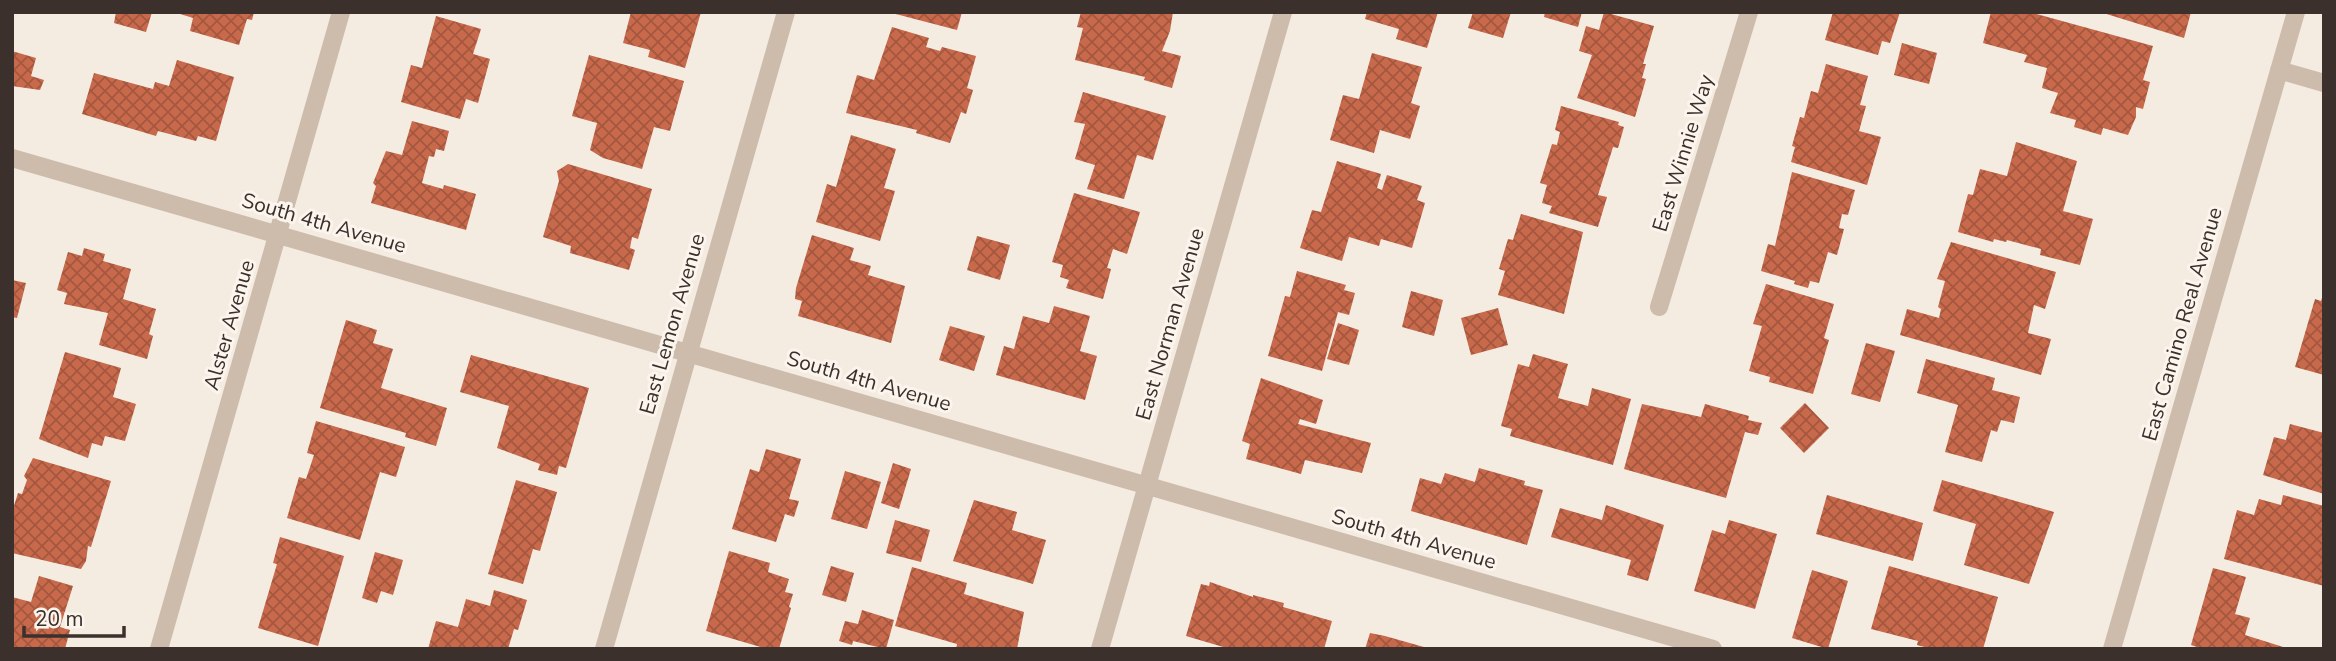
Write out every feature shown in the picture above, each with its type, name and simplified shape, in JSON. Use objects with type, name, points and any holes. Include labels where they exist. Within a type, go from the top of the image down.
[{"type":"street","name":"Alster Avenue","points":[[159,649],[341,12]]},
{"type":"street","name":"East Lemon Avenue","points":[[604,649],[786,12]]},
{"type":"street","name":"East Norman Avenue","points":[[1100,649],[1283,12]]},
{"type":"street","name":"East Winnie Way","points":[[1659,307],[1749,12]]},
{"type":"street","name":"East Camino Real Avenue","points":[[2112,649],[2296,12]]},
{"type":"street","points":[[2279,70],[2324,83]]},
{"type":"street","name":"South 4th Avenue","points":[[12,158],[1713,649]]},
{"type":"building","points":[[116,12],[152,12],[146,32],[114,23]]},
{"type":"building","points":[[174,12],[254,12],[252,20],[247,19],[239,45],[190,31],[193,18]]},
{"type":"building","points":[[631,12],[701,12],[685,68],[648,57],[650,50],[623,43]]},
{"type":"building","points":[[888,12],[962,12],[957,30]]},
{"type":"building","points":[[1081,12],[1173,12],[1170,31],[1162,51],[1181,56],[1172,88],[1144,80],[1145,77],[1075,60],[1083,28],[1077,27]]},
{"type":"building","points":[[1367,12],[1438,12],[1427,48],[1396,39],[1399,29],[1365,19]]},
{"type":"building","points":[[1473,12],[1511,12],[1503,38],[1468,28]]},
{"type":"building","points":[[1545,12],[1582,12],[1578,27],[1544,17]]},
{"type":"building","points":[[1604,12],[1654,26],[1643,64],[1646,64],[1642,78],[1646,79],[1635,117],[1577,98],[1592,55],[1579,51],[1586,26],[1599,30]]},
{"type":"building","points":[[1833,12],[1900,12],[1890,43],[1882,41],[1878,55],[1825,40]]},
{"type":"building","points":[[1991,12],[2029,12],[2153,46],[2143,80],[2150,82],[2143,109],[2136,107],[2136,117],[2128,135],[2103,128],[2101,135],[2074,127],[2076,120],[2050,113],[2058,93],[2042,88],[2047,68],[2024,62],[2027,55],[1983,43]]},
{"type":"building","points":[[2100,12],[2191,12],[2184,38]]},
{"type":"building","points":[[436,16],[481,29],[473,54],[490,59],[478,103],[466,99],[460,119],[401,102],[411,65],[422,68]]},
{"type":"building","points":[[892,27],[929,38],[926,47],[940,51],[942,47],[976,56],[967,88],[973,90],[966,114],[961,112],[950,143],[916,133],[917,130],[846,113],[857,75],[874,80]]},
{"type":"building","points":[[1902,43],[1937,53],[1929,84],[1894,75]]},
{"type":"building","points":[[12,51],[36,58],[31,76],[44,80],[40,90],[12,86]]},
{"type":"building","points":[[1372,53],[1422,67],[1411,103],[1420,106],[1410,139],[1380,130],[1374,153],[1330,140],[1343,95],[1359,99]]},
{"type":"building","points":[[589,55],[684,81],[670,131],[654,127],[642,169],[603,158],[590,150],[597,123],[572,116]]},
{"type":"building","points":[[177,60],[234,77],[216,141],[198,136],[196,141],[158,131],[156,136],[82,114],[94,73],[153,89],[155,82],[169,86]]},
{"type":"building","points":[[1826,64],[1868,76],[1860,105],[1866,106],[1859,131],[1881,137],[1867,185],[1791,162],[1795,147],[1792,146],[1800,117],[1804,118],[1811,91],[1818,93]]},
{"type":"building","points":[[1083,92],[1166,116],[1153,160],[1137,155],[1124,199],[1087,189],[1095,165],[1075,159],[1085,124],[1074,122]]},
{"type":"building","points":[[1561,106],[1619,122],[1618,125],[1624,127],[1618,148],[1613,147],[1598,195],[1607,197],[1598,227],[1549,213],[1552,206],[1542,203],[1547,185],[1540,183],[1552,144],[1557,145],[1560,132],[1555,130]]},
{"type":"building","points":[[412,121],[449,131],[444,151],[436,149],[434,157],[429,156],[422,183],[443,189],[444,185],[476,194],[466,230],[371,203],[376,186],[373,183],[386,151],[402,155]]},
{"type":"building","points":[[851,135],[896,149],[884,188],[895,191],[880,241],[816,222],[827,184],[836,187]]},
{"type":"building","points":[[2016,142],[2077,161],[2063,211],[2093,219],[2080,265],[2040,255],[2041,249],[2007,240],[1994,239],[1993,242],[1958,232],[1968,194],[1973,195],[1980,169],[2007,176]]},
{"type":"building","points":[[1337,161],[1381,174],[1377,188],[1382,190],[1387,175],[1422,186],[1417,200],[1425,203],[1412,248],[1381,239],[1379,246],[1349,237],[1342,261],[1300,248],[1312,210],[1321,212]]},
{"type":"building","points":[[568,164],[652,189],[638,239],[632,237],[630,248],[635,250],[629,270],[570,253],[571,246],[543,237],[559,181],[557,171]]},
{"type":"building","points":[[1792,172],[1855,190],[1848,215],[1842,214],[1839,228],[1844,229],[1837,255],[1828,252],[1819,283],[1810,281],[1808,288],[1794,284],[1795,281],[1761,271],[1768,244],[1775,246]]},
{"type":"building","points":[[1074,193],[1140,212],[1127,254],[1113,249],[1107,268],[1111,269],[1103,299],[1066,288],[1069,280],[1060,277],[1063,265],[1052,262]]},
{"type":"building","points":[[1521,214],[1583,232],[1564,314],[1498,295],[1505,271],[1499,269],[1508,239],[1513,240]]},
{"type":"building","points":[[812,235],[854,248],[850,260],[871,266],[868,275],[905,286],[891,343],[798,316],[802,301],[795,299],[796,288]]},
{"type":"building","points":[[977,236],[1010,245],[1000,280],[967,270]]},
{"type":"building","points":[[1951,242],[2056,272],[2045,309],[2034,305],[2028,333],[2051,339],[2041,375],[1900,335],[1907,309],[1939,318],[1941,309],[1938,307],[1945,281],[1937,279]]},
{"type":"building","points":[[84,248],[105,254],[103,261],[131,269],[123,299],[156,309],[149,334],[153,336],[147,359],[99,345],[108,313],[64,304],[67,293],[57,290],[68,252],[82,256]]},
{"type":"building","points":[[1297,271],[1346,285],[1344,290],[1355,293],[1349,315],[1338,312],[1322,371],[1268,356],[1285,296],[1290,297]]},
{"type":"building","points":[[12,280],[26,283],[17,318],[12,317]]},
{"type":"building","points":[[1766,284],[1834,304],[1824,338],[1829,340],[1813,394],[1769,382],[1770,377],[1749,371],[1762,326],[1753,324]]},
{"type":"building","points":[[1411,291],[1443,300],[1434,336],[1402,327]]},
{"type":"building","points":[[2324,292],[2324,375],[2295,367],[2315,299],[2321,301]]},
{"type":"building","points":[[1054,306],[1090,316],[1080,351],[1097,356],[1085,400],[996,375],[1004,346],[1014,349],[1023,316],[1049,323]]},
{"type":"building","points":[[1498,308],[1508,345],[1471,355],[1461,318]]},
{"type":"building","points":[[346,320],[377,330],[373,343],[393,349],[381,388],[447,408],[436,446],[405,437],[406,433],[320,408]]},
{"type":"building","points":[[1338,323],[1359,330],[1349,365],[1327,359]]},
{"type":"building","points":[[950,326],[985,336],[974,371],[939,360]]},
{"type":"building","points":[[1866,343],[1895,351],[1880,402],[1851,394]]},
{"type":"building","points":[[65,352],[121,368],[113,397],[136,404],[125,441],[105,436],[102,446],[92,443],[88,458],[39,439]]},
{"type":"building","points":[[1533,354],[1568,364],[1558,398],[1588,406],[1592,388],[1631,399],[1613,465],[1510,436],[1512,429],[1501,426],[1518,364],[1529,367]]},
{"type":"building","points":[[471,355],[589,388],[566,468],[559,466],[557,475],[538,470],[540,464],[497,448],[509,406],[460,392]]},
{"type":"building","points":[[1926,359],[1995,378],[1992,390],[2020,397],[2014,423],[2001,420],[1997,432],[1991,430],[1982,462],[1945,452],[1958,405],[1917,393]]},
{"type":"building","points":[[1261,378],[1323,400],[1316,424],[1300,419],[1298,424],[1371,443],[1362,473],[1305,460],[1301,474],[1246,459],[1250,444],[1242,441]]},
{"type":"building","points":[[1805,403],[1829,428],[1804,453],[1780,428]]},
{"type":"building","points":[[1642,404],[1701,417],[1705,404],[1749,416],[1748,420],[1762,423],[1758,435],[1745,432],[1726,498],[1624,469]]},
{"type":"building","points":[[316,421],[405,447],[396,477],[380,472],[360,540],[287,518],[299,477],[306,479],[314,455],[307,453]]},
{"type":"building","points":[[2290,424],[2324,433],[2324,494],[2263,475],[2274,437],[2286,440]]},
{"type":"building","points":[[766,449],[801,459],[789,499],[799,501],[794,517],[785,514],[776,542],[732,529],[750,469],[759,472]]},
{"type":"building","points":[[33,458],[111,481],[91,547],[88,546],[86,561],[81,569],[12,553],[12,512],[18,493],[22,494],[27,480],[24,476]]},
{"type":"building","points":[[893,463],[911,469],[899,509],[881,503]]},
{"type":"building","points":[[1479,468],[1525,481],[1524,485],[1543,490],[1527,545],[1411,511],[1420,478],[1441,484],[1445,473],[1475,482]]},
{"type":"building","points":[[845,471],[881,482],[867,529],[831,519]]},
{"type":"building","points":[[516,480],[557,492],[540,551],[533,549],[523,584],[488,574]]},
{"type":"building","points":[[1942,480],[2054,512],[2029,584],[1964,565],[1976,524],[1933,511]]},
{"type":"building","points":[[1827,495],[1923,523],[1913,561],[1816,534]]},
{"type":"building","points":[[2283,495],[2324,506],[2324,586],[2224,559],[2237,510],[2254,515],[2259,499],[2281,505]]},
{"type":"building","points":[[974,500],[1017,512],[1012,530],[1046,540],[1033,584],[953,561]]},
{"type":"building","points":[[1606,505],[1664,525],[1648,581],[1627,575],[1631,560],[1551,537],[1560,508],[1602,520]]},
{"type":"building","points":[[895,520],[930,530],[921,562],[886,553]]},
{"type":"building","points":[[1729,520],[1777,534],[1755,609],[1694,591],[1712,530],[1725,534]]},
{"type":"building","points":[[280,537],[344,556],[318,646],[258,628],[277,564],[273,563]]},
{"type":"building","points":[[729,551],[770,563],[768,572],[789,579],[785,592],[793,594],[789,607],[791,608],[779,649],[767,649],[706,631]]},
{"type":"building","points":[[375,552],[403,560],[393,595],[381,591],[377,603],[362,598]]},
{"type":"building","points":[[831,566],[854,573],[846,602],[822,595]]},
{"type":"building","points":[[1889,566],[1998,597],[1983,649],[1932,649],[1917,645],[1918,641],[1871,629]]},
{"type":"building","points":[[912,567],[967,583],[964,594],[1024,612],[1017,649],[956,649],[957,644],[895,626]]},
{"type":"building","points":[[2213,568],[2246,577],[2235,614],[2250,618],[2245,635],[2290,649],[2203,649],[2191,645]]},
{"type":"building","points":[[1812,570],[1848,581],[1828,649],[1792,638]]},
{"type":"building","points":[[39,576],[73,586],[60,627],[70,630],[65,649],[12,649],[12,597],[31,602]]},
{"type":"building","points":[[1210,582],[1253,597],[1284,603],[1283,607],[1332,621],[1324,649],[1230,649],[1186,636],[1201,584],[1209,586]]},
{"type":"building","points":[[494,590],[527,600],[518,630],[514,629],[508,649],[428,649],[436,621],[458,627],[466,599],[490,606]]},
{"type":"building","points":[[862,610],[894,620],[886,649],[853,641],[852,645],[839,641],[845,621],[858,624]]},
{"type":"building","points":[[1370,633],[1385,636],[1431,649],[1365,649]]}]
